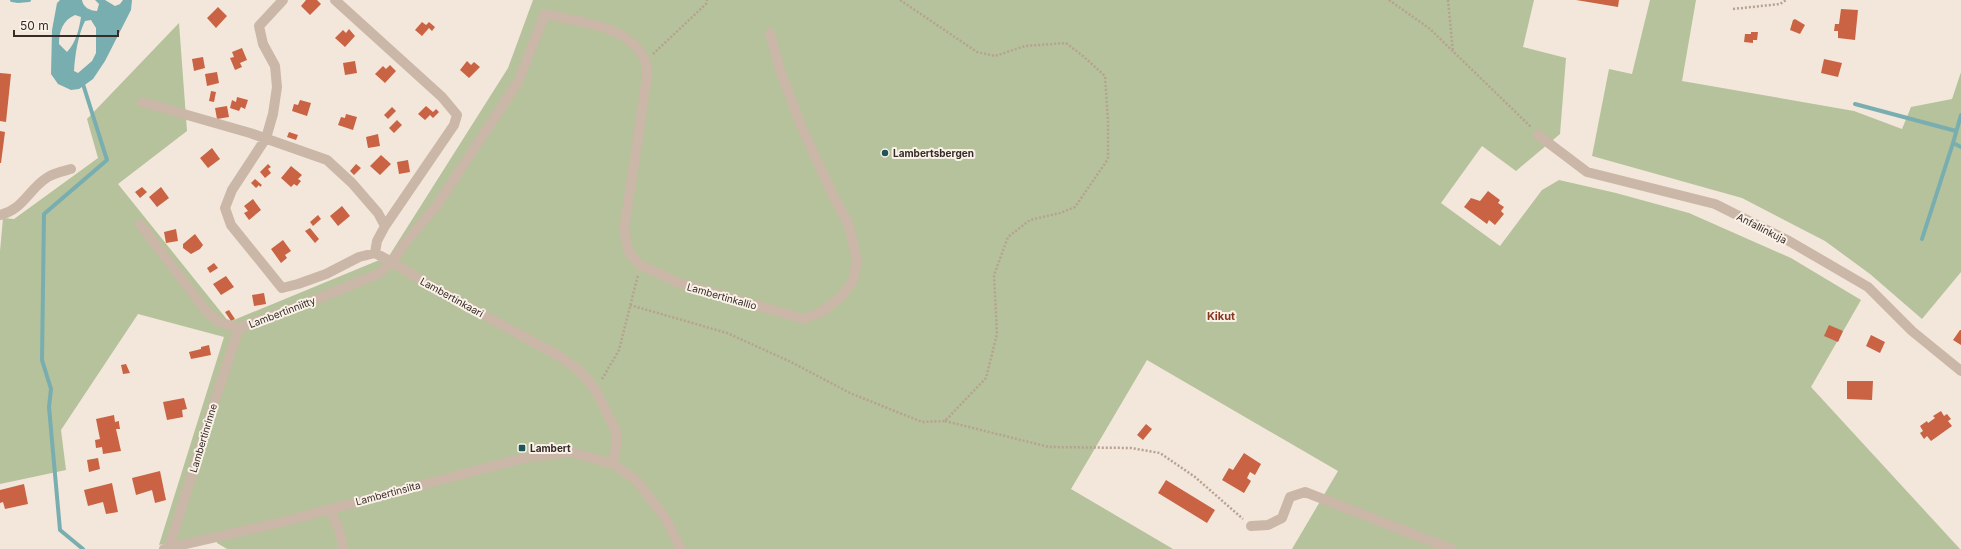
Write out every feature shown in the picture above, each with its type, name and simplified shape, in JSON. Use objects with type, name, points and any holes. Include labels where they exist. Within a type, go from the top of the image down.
[{"type":"street","points":[[283,0],[259,26],[263,44],[275,66],[277,87],[266,138],[232,190],[225,208],[231,225],[282,288],[326,274],[359,257],[375,253],[377,241],[384,226],[454,124],[457,115],[442,97],[335,0]]},
{"type":"street","points":[[390,264],[405,243],[437,205],[514,88],[545,14],[620,33],[634,44],[646,62]]},
{"type":"street","name":"Lambertinkallio","points":[[646,62],[646,83],[624,230],[629,252],[640,265],[679,283],[804,319],[821,312],[840,298],[853,281],[857,260],[849,225],[834,197],[802,128],[780,70],[770,33]]},
{"type":"street","points":[[142,102],[266,138],[327,160],[352,183],[374,208],[384,226]]},
{"type":"street","name":"Anfallinkuja","points":[[1538,135],[1587,172],[1715,204],[1789,241],[1868,287],[1912,330],[1961,371]]},
{"type":"street","points":[[0,215],[10,213],[17,208],[46,178],[72,169]]},
{"type":"street","name":"Lambertinniitty","points":[[140,224],[207,312],[219,322],[239,328],[307,303],[378,274],[390,264]]},
{"type":"street","name":"Lambertinkaari","points":[[375,253],[388,260],[390,264],[559,356],[580,371],[595,389],[616,431],[617,441],[613,464]]},
{"type":"street","name":"Lambertinrinne","points":[[166,549],[239,328]]},
{"type":"street","name":"Lambertinsilta","points":[[166,549],[228,536],[529,457],[570,452],[613,464]]},
{"type":"street","points":[[613,464],[636,480],[650,496],[664,516],[682,549]]},
{"type":"street","points":[[1251,526],[1268,525],[1282,518],[1290,497],[1305,492],[1451,549]]},
{"type":"street","points":[[329,509],[340,531],[342,549]]},
{"type":"path","points":[[646,62],[706,4],[707,0]]},
{"type":"path","points":[[900,0],[977,52],[994,56],[1025,46],[1066,43],[1083,56],[1104,76],[1108,121],[1108,159],[1075,207],[1060,213],[1030,220],[1008,237],[994,274],[997,334],[986,378],[945,421]]},
{"type":"path","points":[[1389,0],[1430,29],[1538,135]]},
{"type":"path","points":[[1448,0],[1453,53]]},
{"type":"path","points":[[1733,9],[1780,4],[1786,0]]},
{"type":"path","points":[[595,389],[619,350],[640,265]]},
{"type":"path","points":[[630,305],[727,333],[790,361],[850,393],[922,422],[945,421],[1049,447],[1131,448],[1160,453],[1196,477],[1251,526]]},
{"type":"green space","points":[[533,0],[1534,0],[1523,47],[1566,58],[1560,134],[1516,171],[1482,146],[1441,203],[1500,246],[1542,190],[1559,180],[1616,193],[1689,213],[1791,258],[1861,300],[1811,387],[1960,549],[1292,549],[1338,471],[1147,360],[1071,489],[1173,549],[227,549],[217,543],[215,534],[159,545],[224,337],[138,314],[61,430],[66,470],[0,484],[0,251],[3,218],[14,219],[98,158],[87,119],[179,23],[187,131],[118,184],[229,322],[389,256],[508,68]]},
{"type":"green space","points":[[1650,0],[1696,0],[1682,81],[1854,111],[1902,129],[1911,107],[1952,99],[1961,72],[1961,272],[1922,319],[1870,274],[1825,241],[1742,198],[1592,156],[1609,69],[1632,74]]},
{"type":"water","points":[[60,0],[82,0],[87,8],[97,11],[99,4],[95,0],[105,0],[115,6],[120,4],[123,0],[132,0],[131,10],[105,61],[93,79],[79,89],[71,90],[58,84],[51,74],[52,30],[57,3]],"holes":[[[75,15],[81,17],[79,27],[77,36],[67,52],[59,44],[60,35],[62,26],[67,20]],[[91,20],[96,28],[96,53],[92,61],[78,73],[74,71],[79,39],[85,21]]]},
{"type":"building","points":[[306,0],[317,0],[321,4],[310,15],[301,6]]},
{"type":"building","points":[[1576,0],[1619,0],[1618,7]]},
{"type":"building","points":[[218,7],[227,16],[216,28],[207,18]]},
{"type":"building","points":[[1841,9],[1858,10],[1855,40],[1838,38],[1838,31],[1834,31],[1835,24],[1839,24]]},
{"type":"building","points":[[1795,19],[1805,25],[1800,34],[1790,30],[1793,20]]},
{"type":"building","points":[[422,22],[426,25],[429,22],[435,27],[432,31],[429,28],[422,36],[415,30]]},
{"type":"building","points":[[349,29],[355,36],[345,47],[335,38],[343,30],[346,33]]},
{"type":"building","points":[[1751,32],[1758,32],[1757,40],[1753,40],[1753,43],[1744,42],[1745,34],[1751,34]]},
{"type":"building","points":[[242,48],[247,60],[240,63],[242,67],[235,70],[230,58],[234,57],[232,52]]},
{"type":"building","points":[[203,57],[205,68],[194,71],[192,59]]},
{"type":"building","points":[[1824,59],[1842,63],[1838,77],[1821,73]]},
{"type":"building","points":[[355,61],[357,73],[345,75],[343,63]]},
{"type":"building","points":[[467,61],[471,65],[474,62],[480,67],[469,78],[460,70]]},
{"type":"building","points":[[390,65],[396,71],[385,83],[375,74],[383,66],[386,69]]},
{"type":"building","points":[[217,72],[219,83],[207,86],[205,74]]},
{"type":"building","points":[[0,73],[11,74],[6,122],[0,121]]},
{"type":"building","points":[[211,91],[216,92],[214,102],[209,101]]},
{"type":"building","points":[[237,97],[248,100],[245,109],[241,107],[239,111],[230,108],[232,100],[236,102]]},
{"type":"building","points":[[300,100],[311,103],[307,116],[292,111],[294,104],[298,105]]},
{"type":"building","points":[[227,106],[229,117],[217,119],[215,108]]},
{"type":"building","points":[[426,106],[433,112],[436,109],[439,112],[433,118],[430,115],[425,120],[418,114]]},
{"type":"building","points":[[392,107],[396,111],[388,119],[384,115]]},
{"type":"building","points":[[346,114],[357,117],[353,130],[338,125],[341,117],[345,118]]},
{"type":"building","points":[[397,120],[402,125],[394,133],[389,128]]},
{"type":"building","points":[[0,131],[5,132],[1,163],[0,163]]},
{"type":"building","points":[[289,132],[298,135],[296,140],[287,137]]},
{"type":"building","points":[[378,134],[380,146],[368,148],[366,137]]},
{"type":"building","points":[[212,148],[220,159],[208,168],[200,158]]},
{"type":"building","points":[[381,155],[391,164],[380,175],[370,166]]},
{"type":"building","points":[[408,160],[410,172],[399,174],[397,162]]},
{"type":"building","points":[[268,164],[271,167],[268,169],[271,173],[265,178],[260,172]]},
{"type":"building","points":[[356,164],[361,168],[354,175],[350,171]]},
{"type":"building","points":[[291,166],[302,175],[298,179],[301,181],[297,186],[294,184],[291,187],[281,178]]},
{"type":"building","points":[[255,179],[262,185],[260,187],[259,185],[256,188],[251,183]]},
{"type":"building","points":[[142,187],[147,192],[140,198],[135,192]]},
{"type":"building","points":[[161,187],[169,198],[157,207],[149,197]]},
{"type":"building","points":[[1488,191],[1500,200],[1498,203],[1504,207],[1501,211],[1504,214],[1495,225],[1489,220],[1487,224],[1464,207],[1471,198],[1480,201]]},
{"type":"building","points":[[253,199],[261,210],[249,220],[244,213],[248,211],[244,206]]},
{"type":"building","points":[[342,206],[350,216],[338,226],[330,216]]},
{"type":"building","points":[[318,215],[321,219],[313,226],[310,222]]},
{"type":"building","points":[[310,228],[319,239],[315,243],[305,231]]},
{"type":"building","points":[[176,229],[178,241],[166,243],[164,232]]},
{"type":"building","points":[[195,234],[203,245],[200,249],[191,254],[183,248],[183,244]]},
{"type":"building","points":[[283,240],[291,251],[285,255],[287,258],[281,263],[271,249]]},
{"type":"building","points":[[214,263],[218,268],[210,273],[207,268]]},
{"type":"building","points":[[226,276],[234,287],[221,295],[213,284]]},
{"type":"building","points":[[264,293],[266,304],[254,306],[252,295]]},
{"type":"building","points":[[229,310],[235,319],[231,321],[225,312]]},
{"type":"building","points":[[1829,325],[1843,331],[1838,342],[1824,336]]},
{"type":"building","points":[[1961,330],[1961,345],[1953,340]]},
{"type":"building","points":[[1871,335],[1885,342],[1880,353],[1866,346]]},
{"type":"building","points":[[209,345],[211,355],[191,359],[189,352]]},
{"type":"building","points":[[126,364],[130,373],[123,374],[121,365]]},
{"type":"building","points":[[1847,381],[1873,381],[1872,400],[1847,399]]},
{"type":"building","points":[[184,398],[187,409],[182,410],[183,417],[167,420],[163,402]]},
{"type":"building","points":[[1941,411],[1944,416],[1947,414],[1951,419],[1948,421],[1952,426],[1931,441],[1927,436],[1924,439],[1920,433],[1923,431],[1920,426],[1935,418],[1933,416]]},
{"type":"building","points":[[114,415],[115,422],[119,421],[120,429],[116,429],[121,451],[103,454],[102,447],[96,448],[95,440],[100,439],[96,419]]},
{"type":"building","points":[[1146,424],[1152,429],[1143,440],[1137,435]]},
{"type":"building","points":[[1244,453],[1261,464],[1255,475],[1250,472],[1247,478],[1251,481],[1244,493],[1222,480],[1229,468],[1233,470]]},
{"type":"building","points":[[98,458],[100,469],[89,472],[87,460]]},
{"type":"building","points":[[160,471],[166,500],[155,503],[152,490],[136,495],[132,478]]},
{"type":"building","points":[[1166,480],[1215,510],[1207,523],[1158,493]]},
{"type":"building","points":[[112,483],[118,512],[106,514],[103,502],[88,506],[84,490]]},
{"type":"building","points":[[24,484],[28,504],[5,509],[3,502],[0,503],[0,490]]},
{"type":"waterway","points":[[12,0],[29,0]]},
{"type":"waterway","points":[[82,81],[107,160],[44,214],[42,360],[51,389],[49,407],[60,530],[83,549]]},
{"type":"waterway","points":[[1855,104],[1956,131]]},
{"type":"waterway","points":[[1961,115],[1953,143],[1961,147]]},
{"type":"waterway","points":[[1922,239],[1953,143]]},
{"type":"place","name":"Lambertsbergen","points":[[885,153]]},
{"type":"place","name":"Lambert","points":[[522,448]]},
{"type":"district","name":"Kikut","points":[[1221,316]]}]
